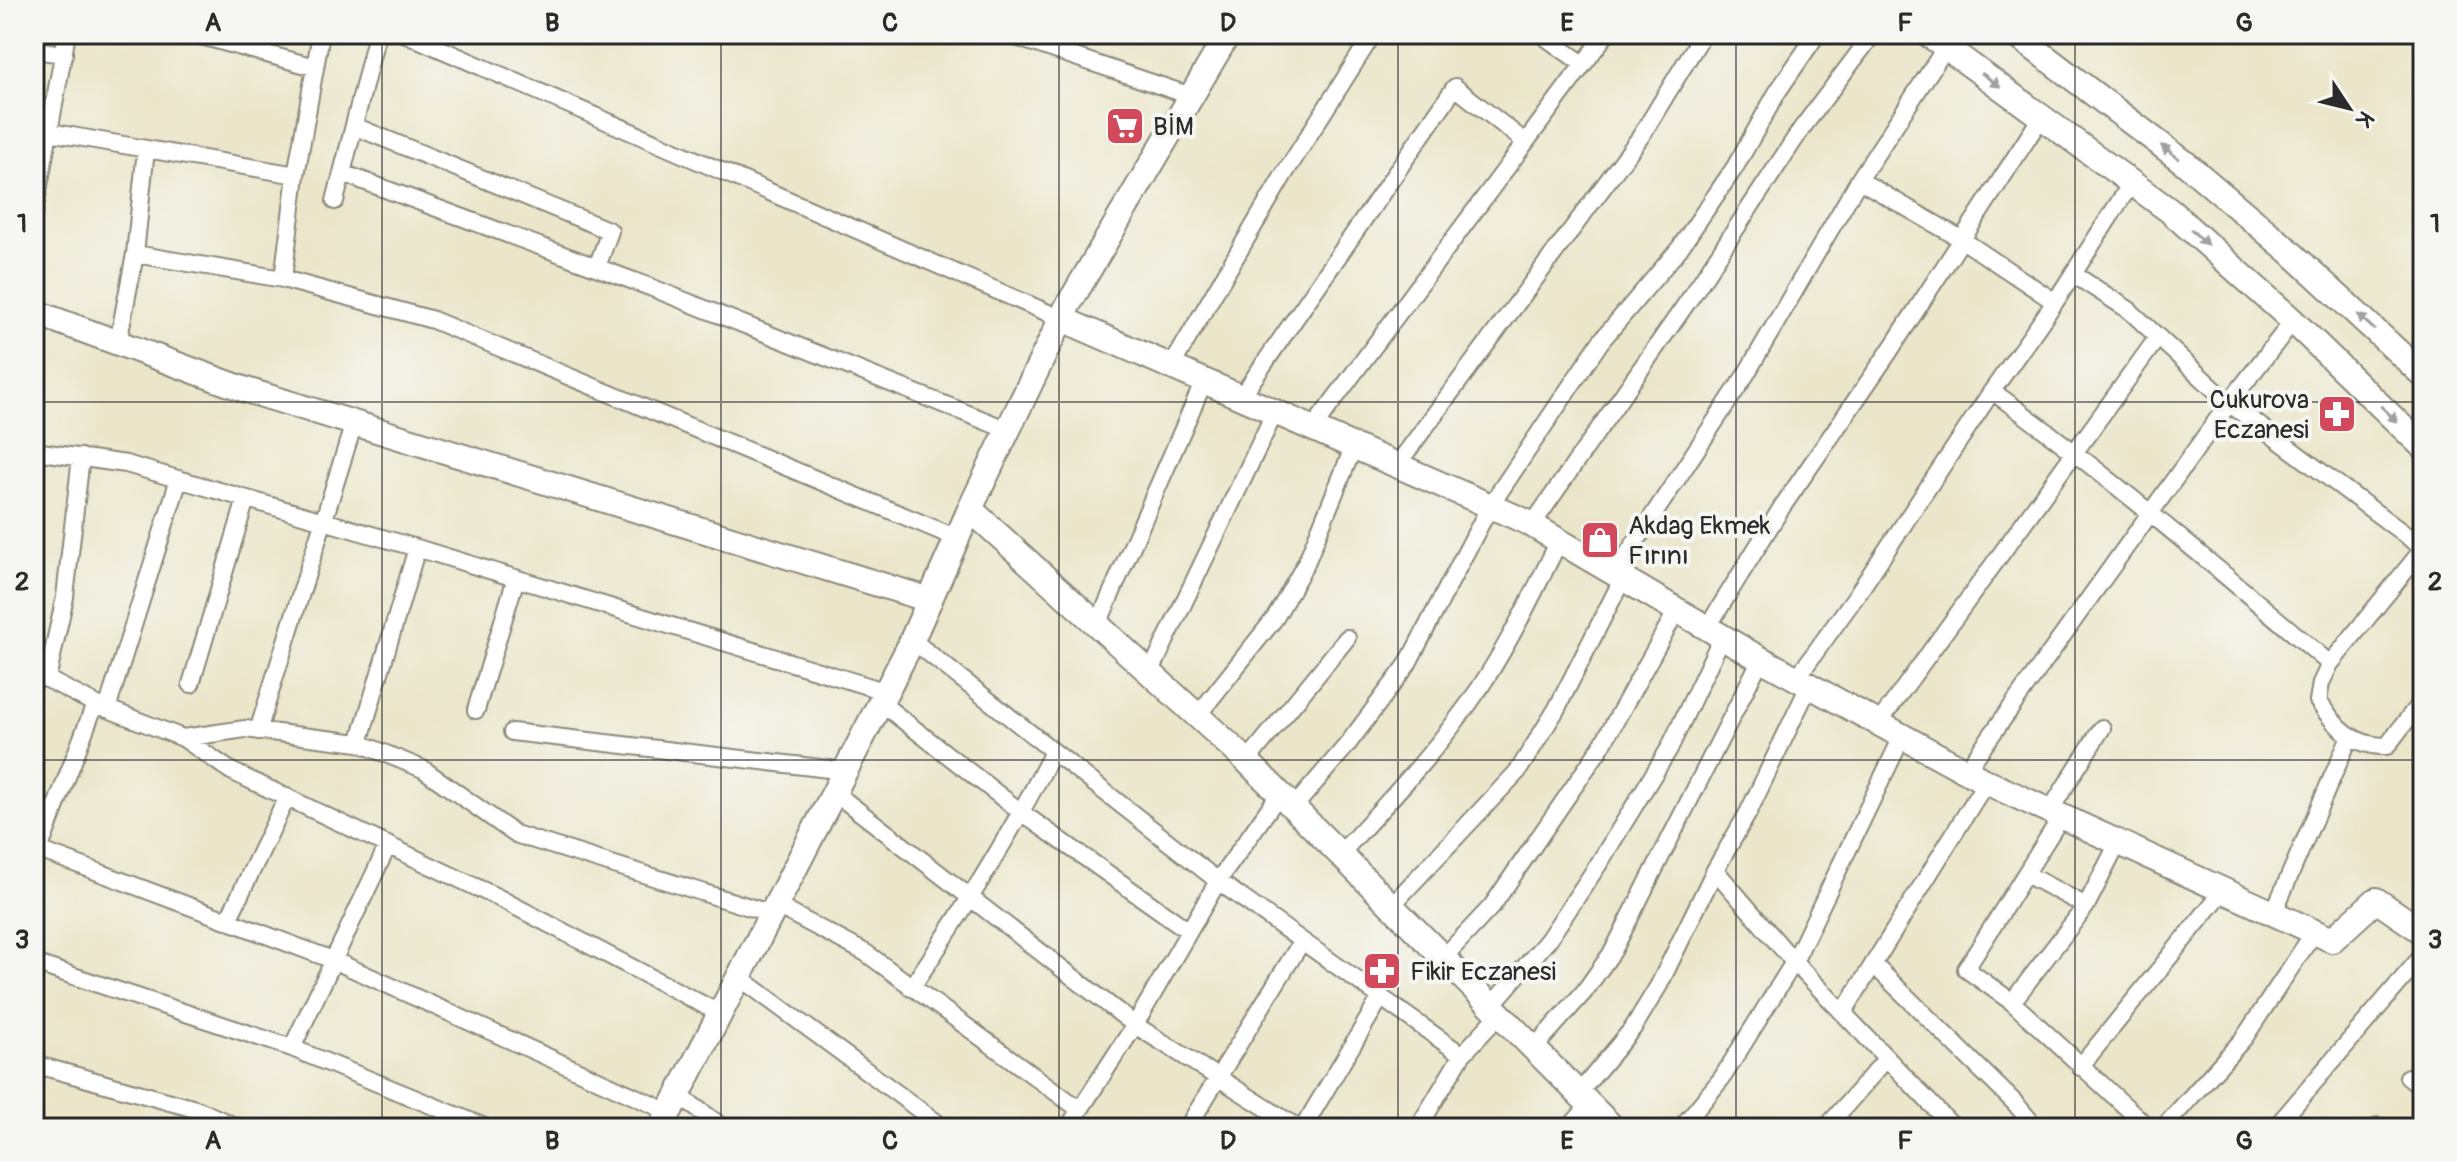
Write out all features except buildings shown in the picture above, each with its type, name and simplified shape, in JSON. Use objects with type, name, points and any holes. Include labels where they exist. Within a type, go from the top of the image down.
[{"type":"main road","points":[[669,1112],[884,698],[970,509],[1062,319],[1228,34]]},
{"type":"main road","points":[[2015,34],[2185,163],[2265,230],[2423,375]]},
{"type":"main road","points":[[1937,41],[2170,211],[2293,321],[2423,447]]},
{"type":"main road","points":[[34,312],[246,390],[930,600]]},
{"type":"main road","points":[[1062,319],[1532,525],[1761,659],[1976,777],[2273,914],[2332,940],[2376,900],[2423,932]]},
{"type":"main road","points":[[970,509],[1247,761],[1613,1128]]},
{"type":"street","points":[[34,213],[67,34]]},
{"type":"street","points":[[194,34],[314,67]]},
{"type":"street","points":[[283,279],[296,175],[321,34]]},
{"type":"street","points":[[335,201],[377,34]]},
{"type":"street","points":[[406,34],[1062,319]]},
{"type":"street","points":[[1007,34],[1191,96]]},
{"type":"street","points":[[1171,367],[1283,176],[1373,34]]},
{"type":"street","points":[[1541,34],[1583,64]]},
{"type":"street","points":[[1313,428],[1606,34]]},
{"type":"street","points":[[1397,465],[1641,136],[1703,34]]},
{"type":"street","points":[[1068,1128],[1135,1025],[1218,881],[1287,800],[1347,745],[1407,665],[1490,506],[1601,341],[1679,249],[1735,167],[1778,91],[1817,34]]},
{"type":"street","points":[[1532,525],[1693,294],[1802,128],[1873,34]]},
{"type":"street","points":[[1391,906],[1518,771],[1556,710],[1619,576],[1745,376],[1937,41]]},
{"type":"street","points":[[34,50],[64,54]]},
{"type":"street","points":[[1241,397],[1455,87],[1525,142]]},
{"type":"street","points":[[1418,1128],[1462,1055],[1548,940],[1598,865],[1669,749],[1715,632],[1782,507],[1889,352],[2042,116]]},
{"type":"street","points":[[354,126],[610,231],[597,267]]},
{"type":"street","points":[[49,132],[296,175]]},
{"type":"street","points":[[118,343],[135,254],[146,149]]},
{"type":"street","points":[[342,173],[597,267],[1008,430]]},
{"type":"street","points":[[1859,180],[1961,239],[2055,302]]},
{"type":"street","points":[[1569,1128],[1584,1099],[1659,985],[1715,870],[1748,813],[1803,682],[1856,596],[2055,302],[2132,182]]},
{"type":"street","points":[[135,254],[283,279],[433,320],[957,538]]},
{"type":"street","points":[[2073,274],[2129,310],[2229,403],[2423,548],[2330,664],[2321,683],[2318,701],[2332,721],[2350,736],[2369,746],[2387,746],[2423,699]]},
{"type":"street","points":[[1843,1013],[1976,777],[2151,512],[2229,403],[2293,321]]},
{"type":"street","points":[[1878,724],[2158,337]]},
{"type":"street","points":[[1098,624],[1204,381]]},
{"type":"street","points":[[1992,391],[2074,450],[2151,512],[2330,664]]},
{"type":"street","points":[[1151,671],[1275,412]]},
{"type":"street","points":[[258,731],[354,423]]},
{"type":"street","points":[[1198,715],[1275,618],[1306,563],[1354,446]]},
{"type":"street","points":[[34,451],[126,464],[417,548],[884,698],[1022,813],[1189,931]]},
{"type":"street","points":[[81,457],[65,597],[40,677],[101,706],[183,738],[231,771],[499,898],[721,1014]]},
{"type":"street","points":[[179,479],[101,706],[36,849],[333,960],[669,1112],[724,1128]]},
{"type":"street","points":[[191,684],[246,499]]},
{"type":"street","points":[[1340,854],[1421,767],[1480,687],[1522,616],[1559,541]]},
{"type":"street","points":[[359,743],[417,548]]},
{"type":"street","points":[[476,710],[516,578]]},
{"type":"street","points":[[1443,958],[1492,906],[1584,774],[1677,610]]},
{"type":"street","points":[[1247,761],[1347,638]]},
{"type":"street","points":[[912,640],[1218,881],[1462,1055]]},
{"type":"street","points":[[1534,1048],[1584,992],[1613,951],[1761,659]]},
{"type":"street","points":[[2102,728],[2026,874],[1966,969],[2012,1002],[2149,1128]]},
{"type":"street","points":[[183,738],[245,729],[359,743],[423,769],[515,834],[774,910],[866,953],[1079,1109]]},
{"type":"street","points":[[512,732],[846,771]]},
{"type":"street","points":[[2273,914],[2350,736]]},
{"type":"street","points":[[1681,1128],[1722,1078],[1794,962],[1902,737]]},
{"type":"street","points":[[911,988],[972,899],[1053,752]]},
{"type":"street","points":[[835,793],[1135,1025],[1301,1128],[1381,997]]},
{"type":"street","points":[[228,920],[287,797]]},
{"type":"street","points":[[2012,1002],[2086,906],[2118,843]]},
{"type":"street","points":[[292,1048],[388,845]]},
{"type":"street","points":[[1715,870],[1794,962],[1887,1058],[1944,1124]]},
{"type":"street","points":[[2026,874],[2086,906]]},
{"type":"street","points":[[2080,1067],[2223,891]]},
{"type":"street","points":[[2163,1128],[2244,1038],[2315,931]]},
{"type":"street","points":[[1187,1128],[1302,941]]},
{"type":"street","points":[[2275,1128],[2423,955]]},
{"type":"street","points":[[34,963],[292,1048],[487,1128]]},
{"type":"street","points":[[1873,964],[2015,1103],[2036,1128]]},
{"type":"street","points":[[739,977],[944,1128]]},
{"type":"street","points":[[1826,1128],[1887,1058]]},
{"type":"street","points":[[34,1064],[199,1110],[239,1128]]},
{"type":"street","points":[[2408,1077],[2423,1089]]},
{"type":"place","name":"BİM","points":[[1125,126]]},
{"type":"place","name":"Cukurova Eczanesi","points":[[2337,414]]},
{"type":"place","name":"Akdag Ekmek Fırını","points":[[1600,540]]},
{"type":"place","name":"Fikir Eczanesi","points":[[1382,971]]}]
